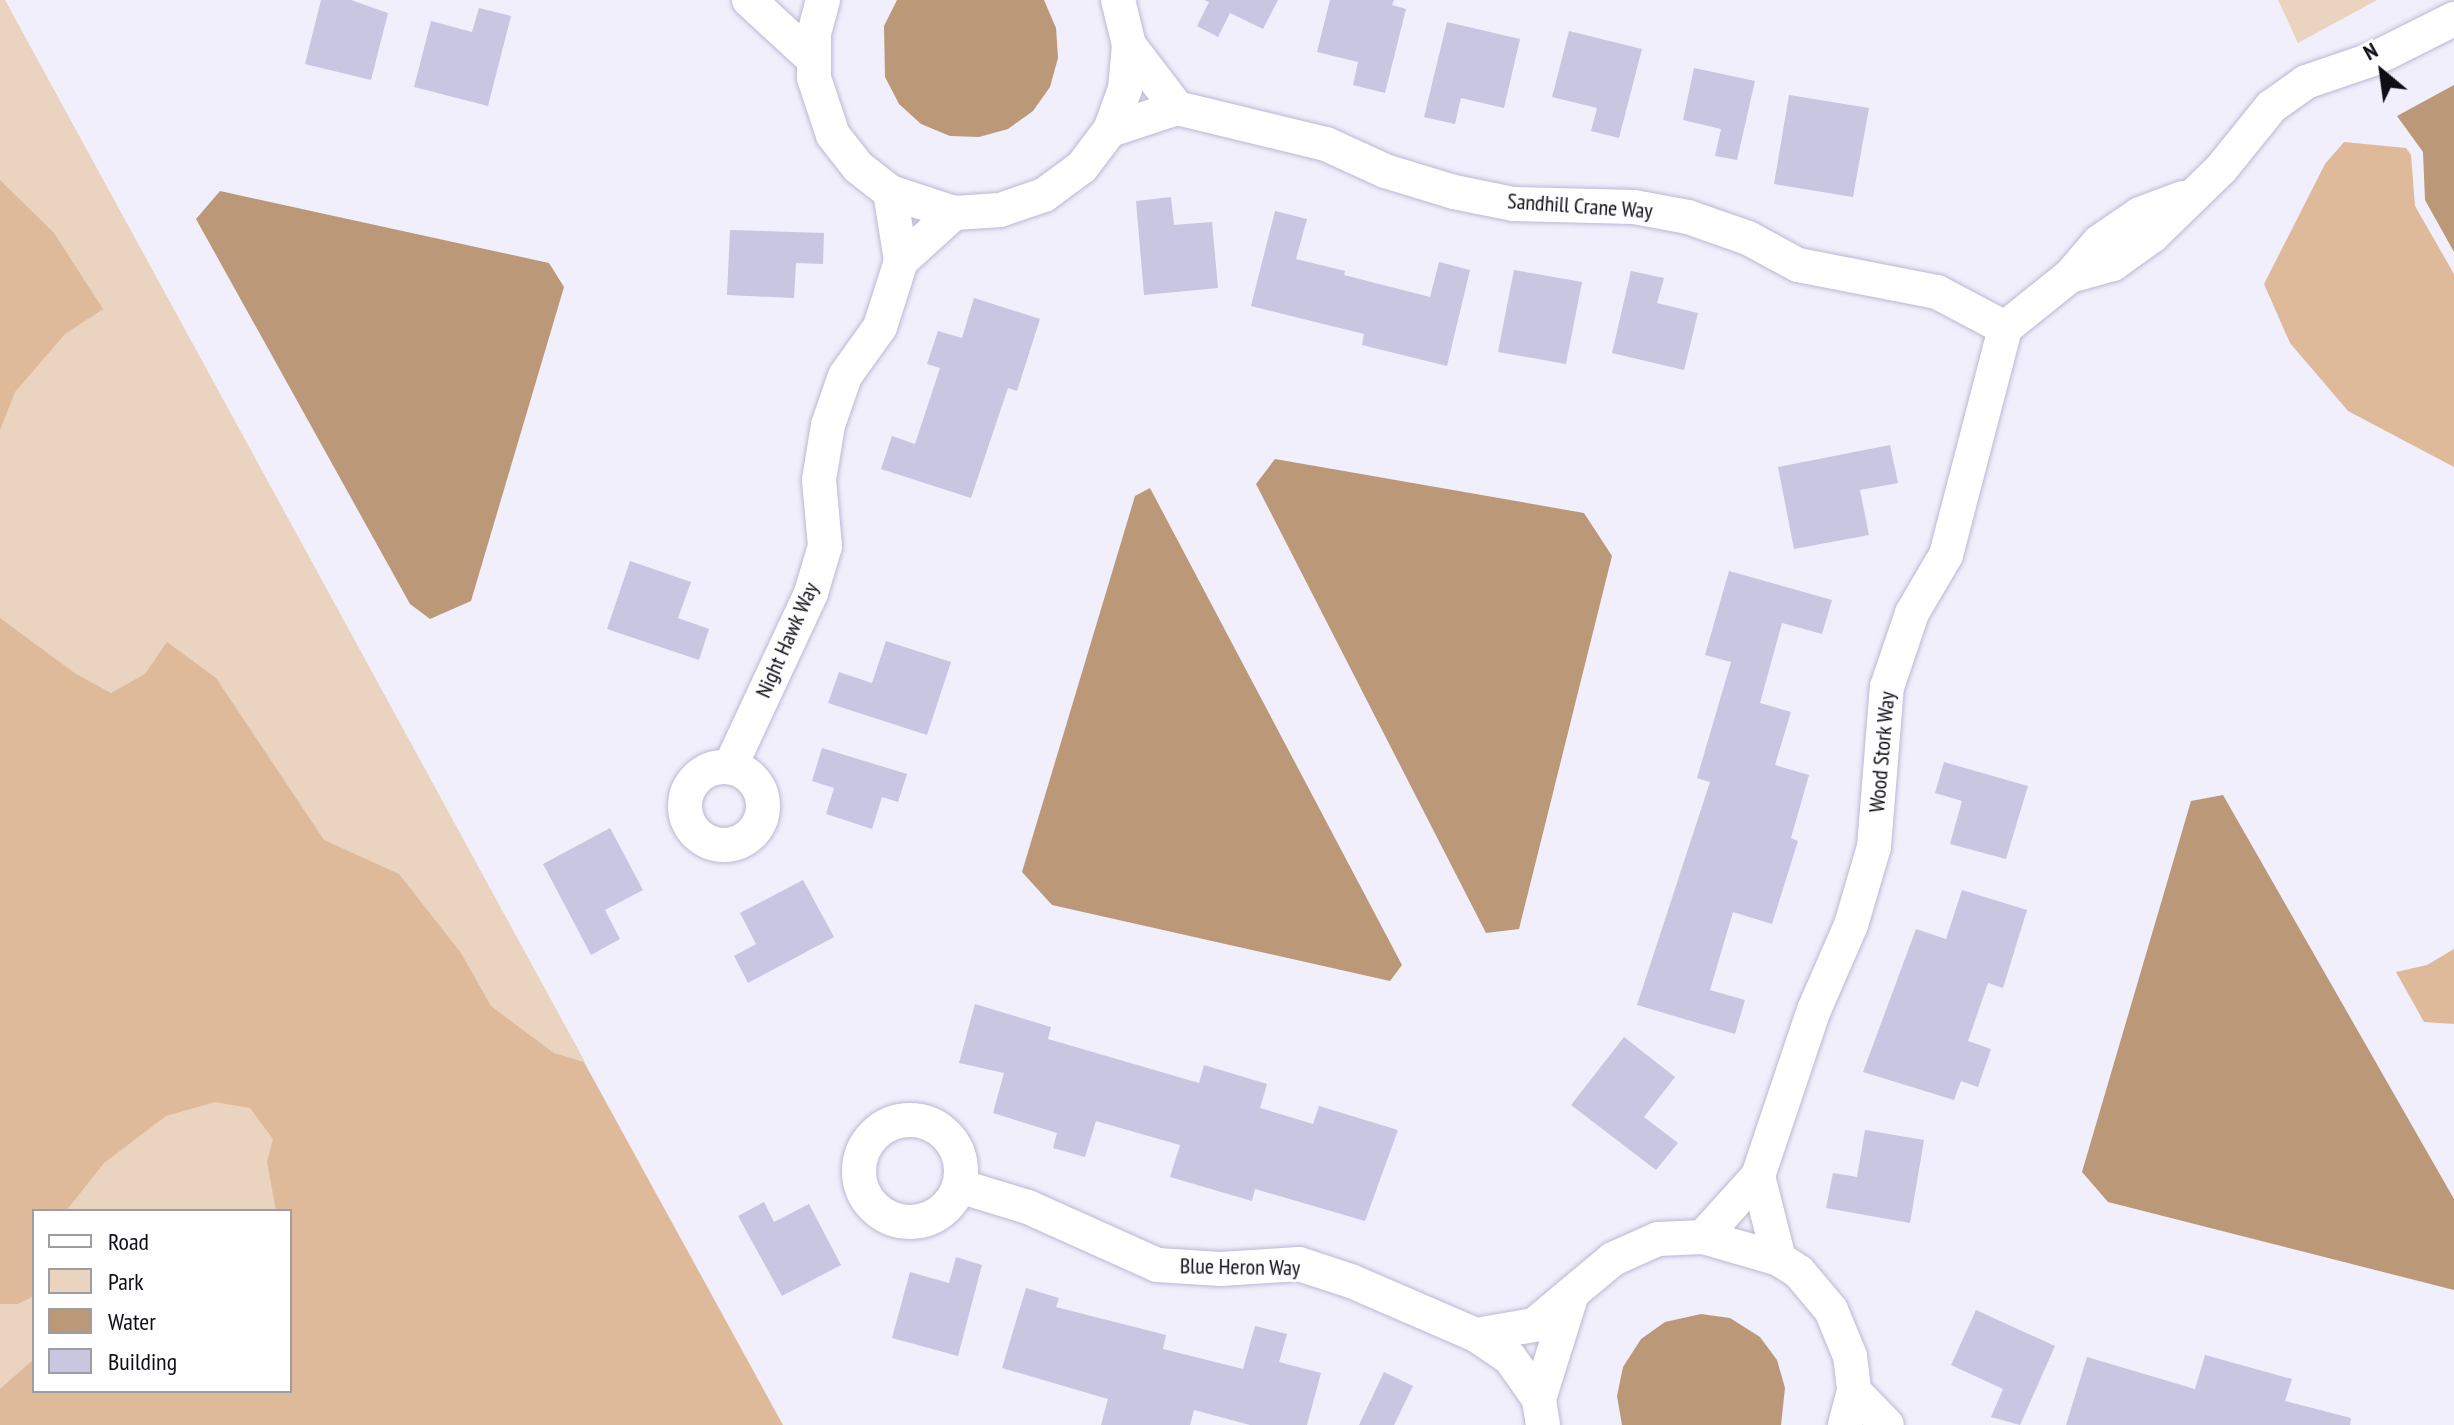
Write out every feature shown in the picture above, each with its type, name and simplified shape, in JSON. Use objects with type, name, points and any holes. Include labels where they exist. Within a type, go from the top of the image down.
[{"type":"street","points":[[823,0],[812,58],[818,98],[833,135],[858,167],[890,192],[954,213],[1000,210],[1044,195],[1082,167],[1110,130],[1125,89],[1129,45],[1118,0]]},
{"type":"street","points":[[759,1],[812,58]]},
{"type":"street","points":[[2005,328],[2070,276],[2113,264],[2152,236],[2221,169],[2271,107],[2306,82],[2376,58],[2454,19]]},
{"type":"street","points":[[1110,130],[1177,108],[1129,45]]},
{"type":"street","name":"Sandhill Crane Way","points":[[1177,108],[1326,144],[1385,171],[1454,192],[1513,204],[1634,207],[1688,217],[1748,238],[1798,265],[1937,292],[2005,328]]},
{"type":"street","points":[[890,192],[901,261]]},
{"type":"street","points":[[901,261],[954,213]]},
{"type":"street","name":"Night Hawk Way","points":[[730,767],[811,593],[825,546],[819,480],[828,425],[845,376],[880,327],[901,261]]},
{"type":"street","name":"Wood Stork Way","points":[[1703,1237],[1758,1176],[1874,847],[1887,687],[1912,613],[1946,555],[2005,328]]},
{"type":"street","points":[[1758,1176],[1779,1259]]},
{"type":"street","name":"Blue Heron Way","points":[[959,1186],[1028,1207],[1157,1265],[1221,1269],[1299,1264],[1476,1335],[1510,1358],[1541,1412]]},
{"type":"street","points":[[1476,1335],[1534,1325],[1613,1259],[1658,1239],[1703,1237],[1779,1259],[1799,1272],[1831,1310],[1850,1356],[1854,1391],[1845,1425]]},
{"type":"street","points":[[1541,1412],[1571,1297]]},
{"type":"street","points":[[1854,1391],[1887,1425]]},
{"type":"green space","points":[[0,0],[5,0],[585,1062],[554,1054],[503,1015],[723,1425],[0,1425]]},
{"type":"green space","points":[[2278,0],[2377,0],[2298,43]]},
{"type":"shaded area","points":[[2344,142],[2406,148],[2411,155],[2415,206],[2454,274],[2454,467],[2348,411],[2290,343],[2264,284],[2325,164]]},
{"type":"shaded area","points":[[0,180],[54,233],[103,309],[65,334],[15,392],[0,430]]},
{"type":"shaded area","points":[[0,618],[76,674],[111,693],[145,674],[167,642],[216,678],[324,840],[399,874],[461,953],[491,1006],[554,1053],[584,1062],[783,1425],[0,1425],[0,1389],[32,1361],[32,1393],[292,1393],[292,1209],[276,1209],[267,1162],[273,1139],[250,1108],[215,1102],[166,1116],[104,1163],[68,1209],[32,1209],[32,1297],[18,1304],[0,1304]]},
{"type":"shaded area","points":[[2454,949],[2454,1024],[2424,1022],[2396,972],[2427,965]]},
{"type":"water","points":[[897,0],[1044,0],[1056,28],[1058,58],[1050,87],[1033,111],[1008,129],[979,137],[950,136],[921,124],[899,104],[885,77],[884,26]]},
{"type":"water","points":[[2454,85],[2454,252],[2425,200],[2423,152],[2397,116]]},
{"type":"water","points":[[220,191],[549,263],[564,287],[471,601],[430,619],[410,604],[196,219]]},
{"type":"water","points":[[1275,459],[1584,513],[1612,556],[1519,929],[1486,933],[1256,484]]},
{"type":"water","points":[[1150,488],[1402,965],[1390,981],[1052,905],[1022,872],[1135,496]]},
{"type":"water","points":[[2223,795],[2454,1199],[2454,1290],[2108,1202],[2082,1172],[2191,801]]},
{"type":"water","points":[[1701,1314],[1730,1318],[1760,1337],[1777,1360],[1785,1388],[1781,1425],[1622,1425],[1617,1396],[1623,1367],[1641,1339],[1665,1322]]},
{"type":"building","points":[[321,0],[351,0],[388,13],[371,80],[305,64]]},
{"type":"building","points":[[1204,0],[1278,0],[1263,29],[1230,13],[1218,37],[1197,26],[1209,2]]},
{"type":"building","points":[[1330,0],[1394,0],[1392,5],[1406,9],[1385,93],[1353,85],[1358,62],[1317,52]]},
{"type":"building","points":[[479,8],[511,16],[488,106],[414,87],[431,21],[472,32]]},
{"type":"building","points":[[1447,22],[1520,39],[1504,108],[1461,98],[1455,124],[1424,117]]},
{"type":"building","points":[[1569,31],[1642,49],[1619,138],[1591,131],[1597,108],[1552,97]]},
{"type":"building","points":[[1694,68],[1755,81],[1737,160],[1715,156],[1721,129],[1683,120]]},
{"type":"building","points":[[1789,95],[1869,108],[1853,197],[1774,184]]},
{"type":"building","points":[[1171,197],[1174,225],[1212,222],[1218,288],[1144,295],[1136,201]]},
{"type":"building","points":[[1275,211],[1307,219],[1296,259],[1345,271],[1344,275],[1430,297],[1439,262],[1470,270],[1447,366],[1362,345],[1364,334],[1251,306]]},
{"type":"building","points":[[730,230],[824,233],[823,264],[796,263],[794,298],[727,295]]},
{"type":"building","points":[[1514,270],[1582,282],[1566,364],[1498,352]]},
{"type":"building","points":[[1631,271],[1664,278],[1657,303],[1698,313],[1684,370],[1612,353]]},
{"type":"building","points":[[974,298],[1040,319],[1017,391],[1008,388],[971,498],[881,469],[892,436],[915,444],[940,368],[927,364],[938,331],[962,338]]},
{"type":"building","points":[[1890,445],[1898,483],[1860,490],[1869,535],[1794,549],[1778,467]]},
{"type":"building","points":[[630,561],[691,582],[678,618],[709,629],[699,660],[607,629]]},
{"type":"building","points":[[1729,571],[1832,600],[1822,634],[1782,623],[1760,703],[1791,712],[1775,765],[1809,775],[1791,838],[1798,841],[1772,924],[1733,912],[1710,990],[1745,1000],[1735,1034],[1637,1005],[1710,782],[1697,778],[1731,662],[1705,655]]},
{"type":"building","points":[[886,641],[951,662],[927,735],[828,703],[839,672],[872,683]]},
{"type":"building","points":[[822,748],[907,774],[898,802],[882,797],[872,829],[826,814],[834,788],[812,781]]},
{"type":"building","points":[[1944,762],[2028,786],[2006,859],[1950,844],[1962,801],[1935,793]]},
{"type":"building","points":[[610,828],[643,890],[605,910],[620,939],[591,955],[543,864]]},
{"type":"building","points":[[803,880],[834,937],[748,983],[734,956],[756,944],[740,913]]},
{"type":"building","points":[[1962,890],[2027,910],[2003,988],[1988,983],[1968,1041],[1991,1049],[1978,1087],[1961,1081],[1954,1100],[1863,1072],[1916,929],[1946,939]]},
{"type":"building","points":[[975,1004],[1051,1027],[1048,1039],[1199,1083],[1204,1065],[1267,1084],[1260,1108],[1313,1124],[1319,1106],[1398,1130],[1365,1221],[1255,1189],[1252,1201],[1170,1177],[1180,1145],[1096,1121],[1085,1157],[1053,1148],[1057,1133],[993,1113],[1004,1073],[959,1063]]},
{"type":"building","points":[[1624,1037],[1675,1077],[1644,1117],[1678,1143],[1656,1170],[1571,1105]]},
{"type":"building","points":[[1865,1130],[1924,1140],[1910,1223],[1826,1208],[1833,1173],[1857,1177]]},
{"type":"building","points":[[764,1202],[774,1222],[809,1204],[841,1265],[782,1296],[738,1216]]},
{"type":"building","points":[[956,1257],[982,1265],[958,1356],[892,1338],[910,1272],[949,1283]]},
{"type":"building","points":[[1026,1288],[1059,1298],[1056,1307],[1166,1335],[1163,1349],[1243,1369],[1255,1326],[1287,1334],[1279,1362],[1321,1373],[1307,1425],[1250,1425],[1194,1410],[1190,1425],[1101,1425],[1108,1399],[1002,1368]]},
{"type":"building","points":[[1976,1310],[2055,1346],[2020,1425],[1991,1417],[2003,1389],[1951,1365]]},
{"type":"building","points":[[2205,1355],[2292,1379],[2285,1401],[2351,1418],[2350,1425],[2066,1425],[2087,1357],[2195,1389]]},
{"type":"building","points":[[1384,1372],[1413,1386],[1394,1425],[1359,1425]]}]
